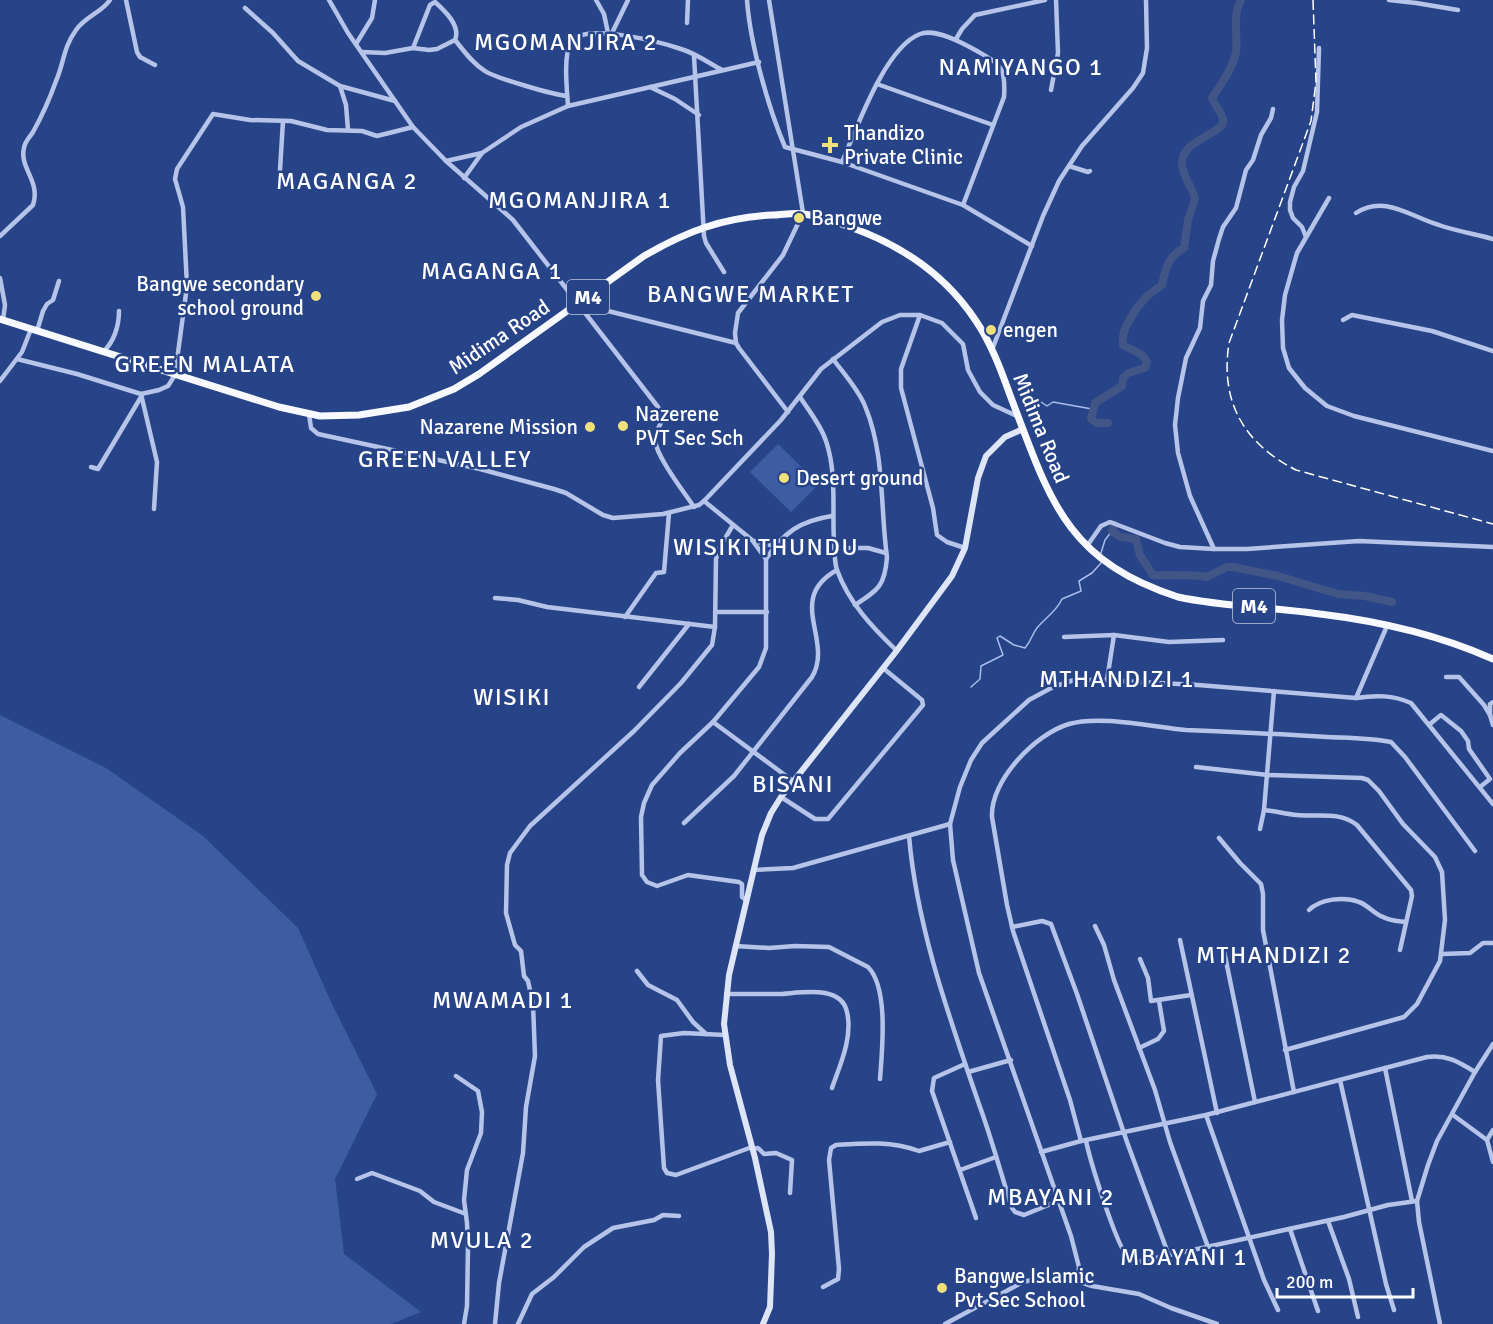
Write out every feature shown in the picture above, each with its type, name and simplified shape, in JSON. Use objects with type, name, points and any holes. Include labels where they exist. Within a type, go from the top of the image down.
[{"type":"main road","name":"Midima Road","points":[[1,320],[175,375],[309,414],[345,417],[372,414],[409,407],[437,397],[479,374],[644,256],[674,239],[704,226],[743,217],[803,213],[874,235],[892,244],[937,274],[976,320],[992,350],[1043,481],[1064,520],[1087,546],[1123,574],[1178,597],[1322,614],[1387,626],[1454,644],[1493,659]]},
{"type":"street","points":[[0,236],[33,205],[35,187],[23,158],[24,146],[57,80],[67,45],[79,26],[89,16],[102,10],[110,0]]},
{"type":"street","points":[[126,0],[137,52],[140,57],[155,65]]},
{"type":"street","points":[[329,0],[413,127],[464,178],[513,220],[662,412],[662,421],[656,433],[655,443],[694,507]]},
{"type":"street","points":[[356,44],[372,18],[375,0]]},
{"type":"street","points":[[596,0],[604,14],[610,33]]},
{"type":"street","points":[[610,33],[628,0]]},
{"type":"street","points":[[687,23],[688,0]]},
{"type":"street","points":[[747,0],[748,21],[785,147],[842,162],[963,205],[1032,246]]},
{"type":"street","points":[[736,343],[738,313],[783,255],[803,213],[769,0]]},
{"type":"street","points":[[956,39],[975,15],[1045,0]]},
{"type":"street","points":[[1051,90],[1058,53],[1056,0]]},
{"type":"street","points":[[992,350],[1051,198],[1068,166],[1143,73],[1147,48],[1146,0]]},
{"type":"street","points":[[1389,0],[1458,10]]},
{"type":"street","points":[[362,52],[385,53],[413,48],[437,49],[454,40],[457,28],[436,3],[433,2],[413,48]]},
{"type":"street","points":[[245,8],[279,40],[292,56],[340,86],[395,101]]},
{"type":"street","points":[[568,106],[566,59],[572,41],[578,35],[585,33],[610,33],[682,49],[722,69]]},
{"type":"street","points":[[842,162],[877,84],[894,54],[920,34],[930,33],[956,39],[999,64],[1005,80],[1004,97],[963,205]]},
{"type":"street","points":[[454,40],[477,66],[489,74],[567,96]]},
{"type":"street","points":[[1306,237],[1302,227],[1293,218],[1290,202],[1294,187],[1303,171],[1317,112],[1319,48]]},
{"type":"street","points":[[694,55],[706,243],[724,272]]},
{"type":"street","points":[[464,178],[482,153],[521,127],[568,106],[759,62]]},
{"type":"street","points":[[877,84],[993,125]]},
{"type":"street","points":[[340,86],[346,105],[348,130]]},
{"type":"street","points":[[650,87],[675,99],[699,115]]},
{"type":"street","points":[[1214,549],[1190,496],[1178,453],[1175,425],[1178,398],[1186,358],[1200,328],[1203,301],[1211,285],[1213,261],[1219,239],[1236,208],[1246,173],[1273,109]]},
{"type":"street","points":[[17,359],[77,374],[141,396],[168,386],[175,375],[187,286],[183,207],[175,179],[177,169],[213,114],[250,120],[297,122],[327,130],[348,130],[382,136],[413,127]]},
{"type":"street","points":[[280,170],[283,121]]},
{"type":"street","points":[[446,161],[482,153]]},
{"type":"street","points":[[1068,166],[1090,171]]},
{"type":"street","points":[[1329,198],[1297,253],[1285,295],[1282,320],[1283,348],[1289,368],[1305,388],[1327,406],[1354,416],[1493,451]]},
{"type":"street","points":[[1356,213],[1366,207],[1394,206],[1440,226],[1493,238]]},
{"type":"street","points":[[0,278],[4,305],[1,320]]},
{"type":"street","points":[[0,381],[17,359],[47,304],[53,300],[59,281]]},
{"type":"street","points":[[579,304],[736,343],[788,412]]},
{"type":"street","points":[[103,352],[110,346],[115,334],[119,311]]},
{"type":"street","points":[[309,414],[311,428],[318,434],[480,469],[554,489],[566,493],[603,515],[619,518],[669,513],[694,507],[704,501],[788,412],[814,377],[833,359],[882,322],[900,315],[920,315],[942,323],[963,344],[968,370],[973,382],[986,400],[999,409],[1019,417]]},
{"type":"street","points":[[920,315],[901,369],[901,388],[933,508],[937,535],[947,542],[965,548]]},
{"type":"street","points":[[1343,320],[1352,315],[1432,331],[1493,351]]},
{"type":"street","points":[[833,359],[861,399],[874,432],[878,451],[886,572],[881,585],[855,605]]},
{"type":"street","points":[[91,467],[98,469],[141,396]]},
{"type":"street","points":[[141,396],[157,462],[154,509]]},
{"type":"street","points":[[800,397],[821,429],[828,446],[832,476],[832,516],[837,570],[855,605],[897,651]]},
{"type":"street","points":[[763,1324],[770,1307],[772,1241],[753,1148],[730,1065],[725,1035],[726,994],[753,870],[766,826],[781,797],[897,651],[952,576],[965,548],[978,478],[986,456],[1005,437],[1023,429]]},
{"type":"street","points":[[704,501],[752,540],[766,559],[766,648],[762,661],[713,722],[666,768],[649,790],[641,817],[642,875],[647,882],[657,886],[688,874],[739,882],[742,884],[742,897],[746,900]]},
{"type":"street","points":[[625,617],[656,573],[664,572],[669,513]]},
{"type":"street","points":[[766,559],[778,543],[799,525],[832,516]]},
{"type":"street","points":[[1087,546],[1101,526],[1110,522],[1180,547],[1247,549],[1359,540],[1493,547]]},
{"type":"street","points":[[495,1324],[499,1283],[524,1153],[526,1107],[535,1056],[532,1004],[528,981],[524,976],[521,951],[515,945],[506,913],[507,865],[510,853],[530,826],[634,731],[681,683],[712,645],[715,627],[716,559],[733,525]]},
{"type":"street","points":[[752,540],[766,544],[778,543]]},
{"type":"street","points":[[834,548],[868,548],[886,553]]},
{"type":"street","points":[[684,823],[734,776],[815,672],[818,661],[813,614],[814,593],[823,579],[837,570]]},
{"type":"street","points":[[495,598],[518,600],[547,607],[715,627]]},
{"type":"street","points":[[715,612],[766,612]]},
{"type":"street","points":[[639,687],[689,624]]},
{"type":"street","points":[[1356,698],[1387,626]]},
{"type":"street","points":[[1107,680],[1114,635]]},
{"type":"street","points":[[1064,637],[1114,635],[1159,642],[1223,640]]},
{"type":"street","points":[[781,797],[815,819],[828,819],[923,705],[922,700],[883,668]]},
{"type":"street","points":[[1446,677],[1459,677],[1484,705],[1493,725]]},
{"type":"street","points":[[1077,1281],[1079,1270],[1077,1257],[1011,1060],[991,1009],[974,954],[953,860],[950,824],[971,760],[982,743],[1029,700],[1074,680],[1107,680],[1356,698],[1378,695],[1411,703],[1493,804]]},
{"type":"street","points":[[1260,829],[1268,775],[1274,691]]},
{"type":"street","points":[[1490,715],[1490,704],[1493,702]]},
{"type":"street","points":[[1430,724],[1441,715],[1461,731],[1470,749],[1491,778],[1480,787]]},
{"type":"street","points":[[713,722],[793,781]]},
{"type":"street","points":[[1414,1201],[1129,1263],[1101,1194],[1012,927],[997,850],[992,806],[1010,770],[1025,753],[1055,729],[1070,724],[1099,722],[1391,742],[1405,757],[1475,851]]},
{"type":"street","points":[[1196,767],[1268,775],[1362,778],[1375,786],[1403,824],[1435,857],[1441,867],[1445,920],[1442,954],[1417,1004],[1404,1017],[1285,1050]]},
{"type":"street","points":[[1264,810],[1297,815],[1340,816],[1357,825],[1412,890],[1400,950]]},
{"type":"street","points":[[753,870],[793,868],[950,824]]},
{"type":"street","points":[[909,836],[919,905],[949,1019],[1015,1212],[1024,1215],[1058,1201]]},
{"type":"street","points":[[1219,838],[1261,884],[1263,930],[1294,1092]]},
{"type":"street","points":[[1309,910],[1332,900],[1347,899],[1359,902],[1383,918],[1406,922]]},
{"type":"street","points":[[1012,927],[1042,921],[1051,924],[1169,1256]]},
{"type":"street","points":[[1095,926],[1104,945],[1114,980],[1209,1247]]},
{"type":"street","points":[[1180,940],[1216,1113]]},
{"type":"street","points":[[1442,954],[1470,953],[1483,944],[1493,943]]},
{"type":"street","points":[[735,946],[829,947],[868,967],[875,981],[882,1006],[880,1079]]},
{"type":"street","points":[[1224,951],[1255,1102]]},
{"type":"street","points":[[1140,959],[1148,978],[1151,1001],[1191,994]]},
{"type":"street","points":[[637,971],[648,985],[677,1000],[693,1022],[706,1034]]},
{"type":"street","points":[[726,994],[816,991],[842,1002],[847,1011],[847,1041],[832,1088]]},
{"type":"street","points":[[1139,1048],[1158,1039],[1164,1030],[1159,1001]]},
{"type":"street","points":[[725,1035],[684,1033],[661,1036],[658,1080],[664,1168],[667,1173],[676,1175],[758,1148],[764,1154],[776,1153],[792,1160],[790,1193]]},
{"type":"street","points":[[1414,1201],[1437,1141],[1493,1044]]},
{"type":"street","points":[[1041,1152],[1216,1113],[1442,1055],[1475,1072]]},
{"type":"street","points":[[968,1072],[1011,1060]]},
{"type":"street","points":[[965,1064],[934,1078],[933,1096],[976,1218]]},
{"type":"street","points":[[1385,1068],[1440,1324]]},
{"type":"street","points":[[456,1076],[478,1091],[482,1112],[480,1138],[467,1170],[464,1200],[468,1276],[464,1324]]},
{"type":"street","points":[[1340,1080],[1386,1284],[1394,1310]]},
{"type":"street","points":[[1206,1115],[1264,1280],[1278,1310]]},
{"type":"street","points":[[1453,1115],[1487,1140],[1493,1162]]},
{"type":"street","points":[[1487,1140],[1493,1130]]},
{"type":"street","points":[[823,1287],[838,1279],[839,1269],[829,1160],[831,1148],[836,1145],[888,1143],[900,1144],[921,1151],[950,1142]]},
{"type":"street","points":[[960,1170],[996,1157]]},
{"type":"street","points":[[357,1179],[372,1173],[420,1191],[434,1202],[466,1214]]},
{"type":"street","points":[[518,1324],[530,1295],[554,1277],[584,1247],[613,1228],[654,1220],[663,1215],[679,1216]]},
{"type":"street","points":[[1328,1221],[1349,1279],[1358,1317]]},
{"type":"street","points":[[1290,1229],[1318,1311]]},
{"type":"street","points":[[945,1324],[1032,1278],[1044,1277],[1077,1281],[1092,1286],[1140,1294],[1217,1324]]},
{"type":"shaded area","name":"Desert ground","points":[[778,444],[819,484],[791,512],[750,472]]},
{"type":"shaded area","points":[[0,715],[106,768],[203,836],[298,928],[332,1004],[377,1094],[335,1179],[344,1254],[421,1312],[391,1324],[0,1324]]},
{"type":"waterway","points":[[1108,423],[1097,423],[1091,419],[1095,403],[1122,386],[1123,378],[1128,373],[1145,368],[1147,362],[1142,355],[1123,345],[1126,326],[1146,297],[1162,285],[1168,263],[1184,248],[1188,220],[1195,199],[1183,169],[1184,155],[1196,142],[1218,129],[1222,124],[1222,116],[1212,98],[1226,76],[1236,52],[1237,12],[1241,0]]},
{"type":"waterway","points":[[1022,392],[1025,398],[1047,406],[1053,402],[1092,409]]},
{"type":"waterway","points":[[1114,524],[1112,531],[1120,537],[1136,539],[1140,555],[1153,575],[1207,577],[1227,567],[1233,567],[1278,576],[1338,594],[1365,596],[1392,602]]},
{"type":"waterway","points":[[1101,553],[1105,540],[1112,531]]},
{"type":"waterway","points":[[971,687],[980,679],[981,666],[1003,655],[997,638],[1000,636],[1014,645],[1025,648],[1037,628],[1062,599],[1081,591],[1079,581],[1092,573],[1101,563]]},
{"type":"railway","points":[[1313,0],[1316,82],[1311,121],[1229,343],[1228,384],[1232,402],[1239,418],[1262,447],[1296,470],[1493,524]]},
{"type":"place","name":"Thandizo Private Clinic","points":[[830,145]]},
{"type":"place","name":"Bangwe","points":[[799,218]]},
{"type":"place","name":"Bangwe secondary school ground","points":[[316,296]]},
{"type":"place","name":"engen","points":[[991,330]]},
{"type":"place","name":"Nazerene PVT Sec Sch","points":[[623,426]]},
{"type":"place","name":"Nazarene Mission","points":[[590,427]]},
{"type":"place","name":"Desert ground","points":[[784,478]]},
{"type":"place","name":"Bangwe Islamic Pvt Sec School","points":[[942,1288]]},
{"type":"district","name":"MGOMANJIRA 2","points":[[566,42]]},
{"type":"district","name":"NAMIYANGO 1","points":[[1021,67]]},
{"type":"district","name":"MAGANGA 2","points":[[347,181]]},
{"type":"district","name":"MGOMANJIRA 1","points":[[580,200]]},
{"type":"district","name":"MAGANGA 1","points":[[492,271]]},
{"type":"district","name":"BANGWE MARKET","points":[[751,294]]},
{"type":"district","name":"GREEN MALATA","points":[[205,364]]},
{"type":"district","name":"GREEN VALLEY","points":[[445,459]]},
{"type":"district","name":"WISIKI THUNDU","points":[[766,547]]},
{"type":"district","name":"MTHANDIZI 1","points":[[1117,679]]},
{"type":"district","name":"WISIKI","points":[[512,697]]},
{"type":"district","name":"BISANI","points":[[793,784]]},
{"type":"district","name":"MTHANDIZI 2","points":[[1274,955]]},
{"type":"district","name":"MWAMADI 1","points":[[503,1000]]},
{"type":"district","name":"MBAYANI 2","points":[[1051,1197]]},
{"type":"district","name":"MVULA 2","points":[[482,1240]]},
{"type":"district","name":"MBAYANI 1","points":[[1184,1257]]}]
